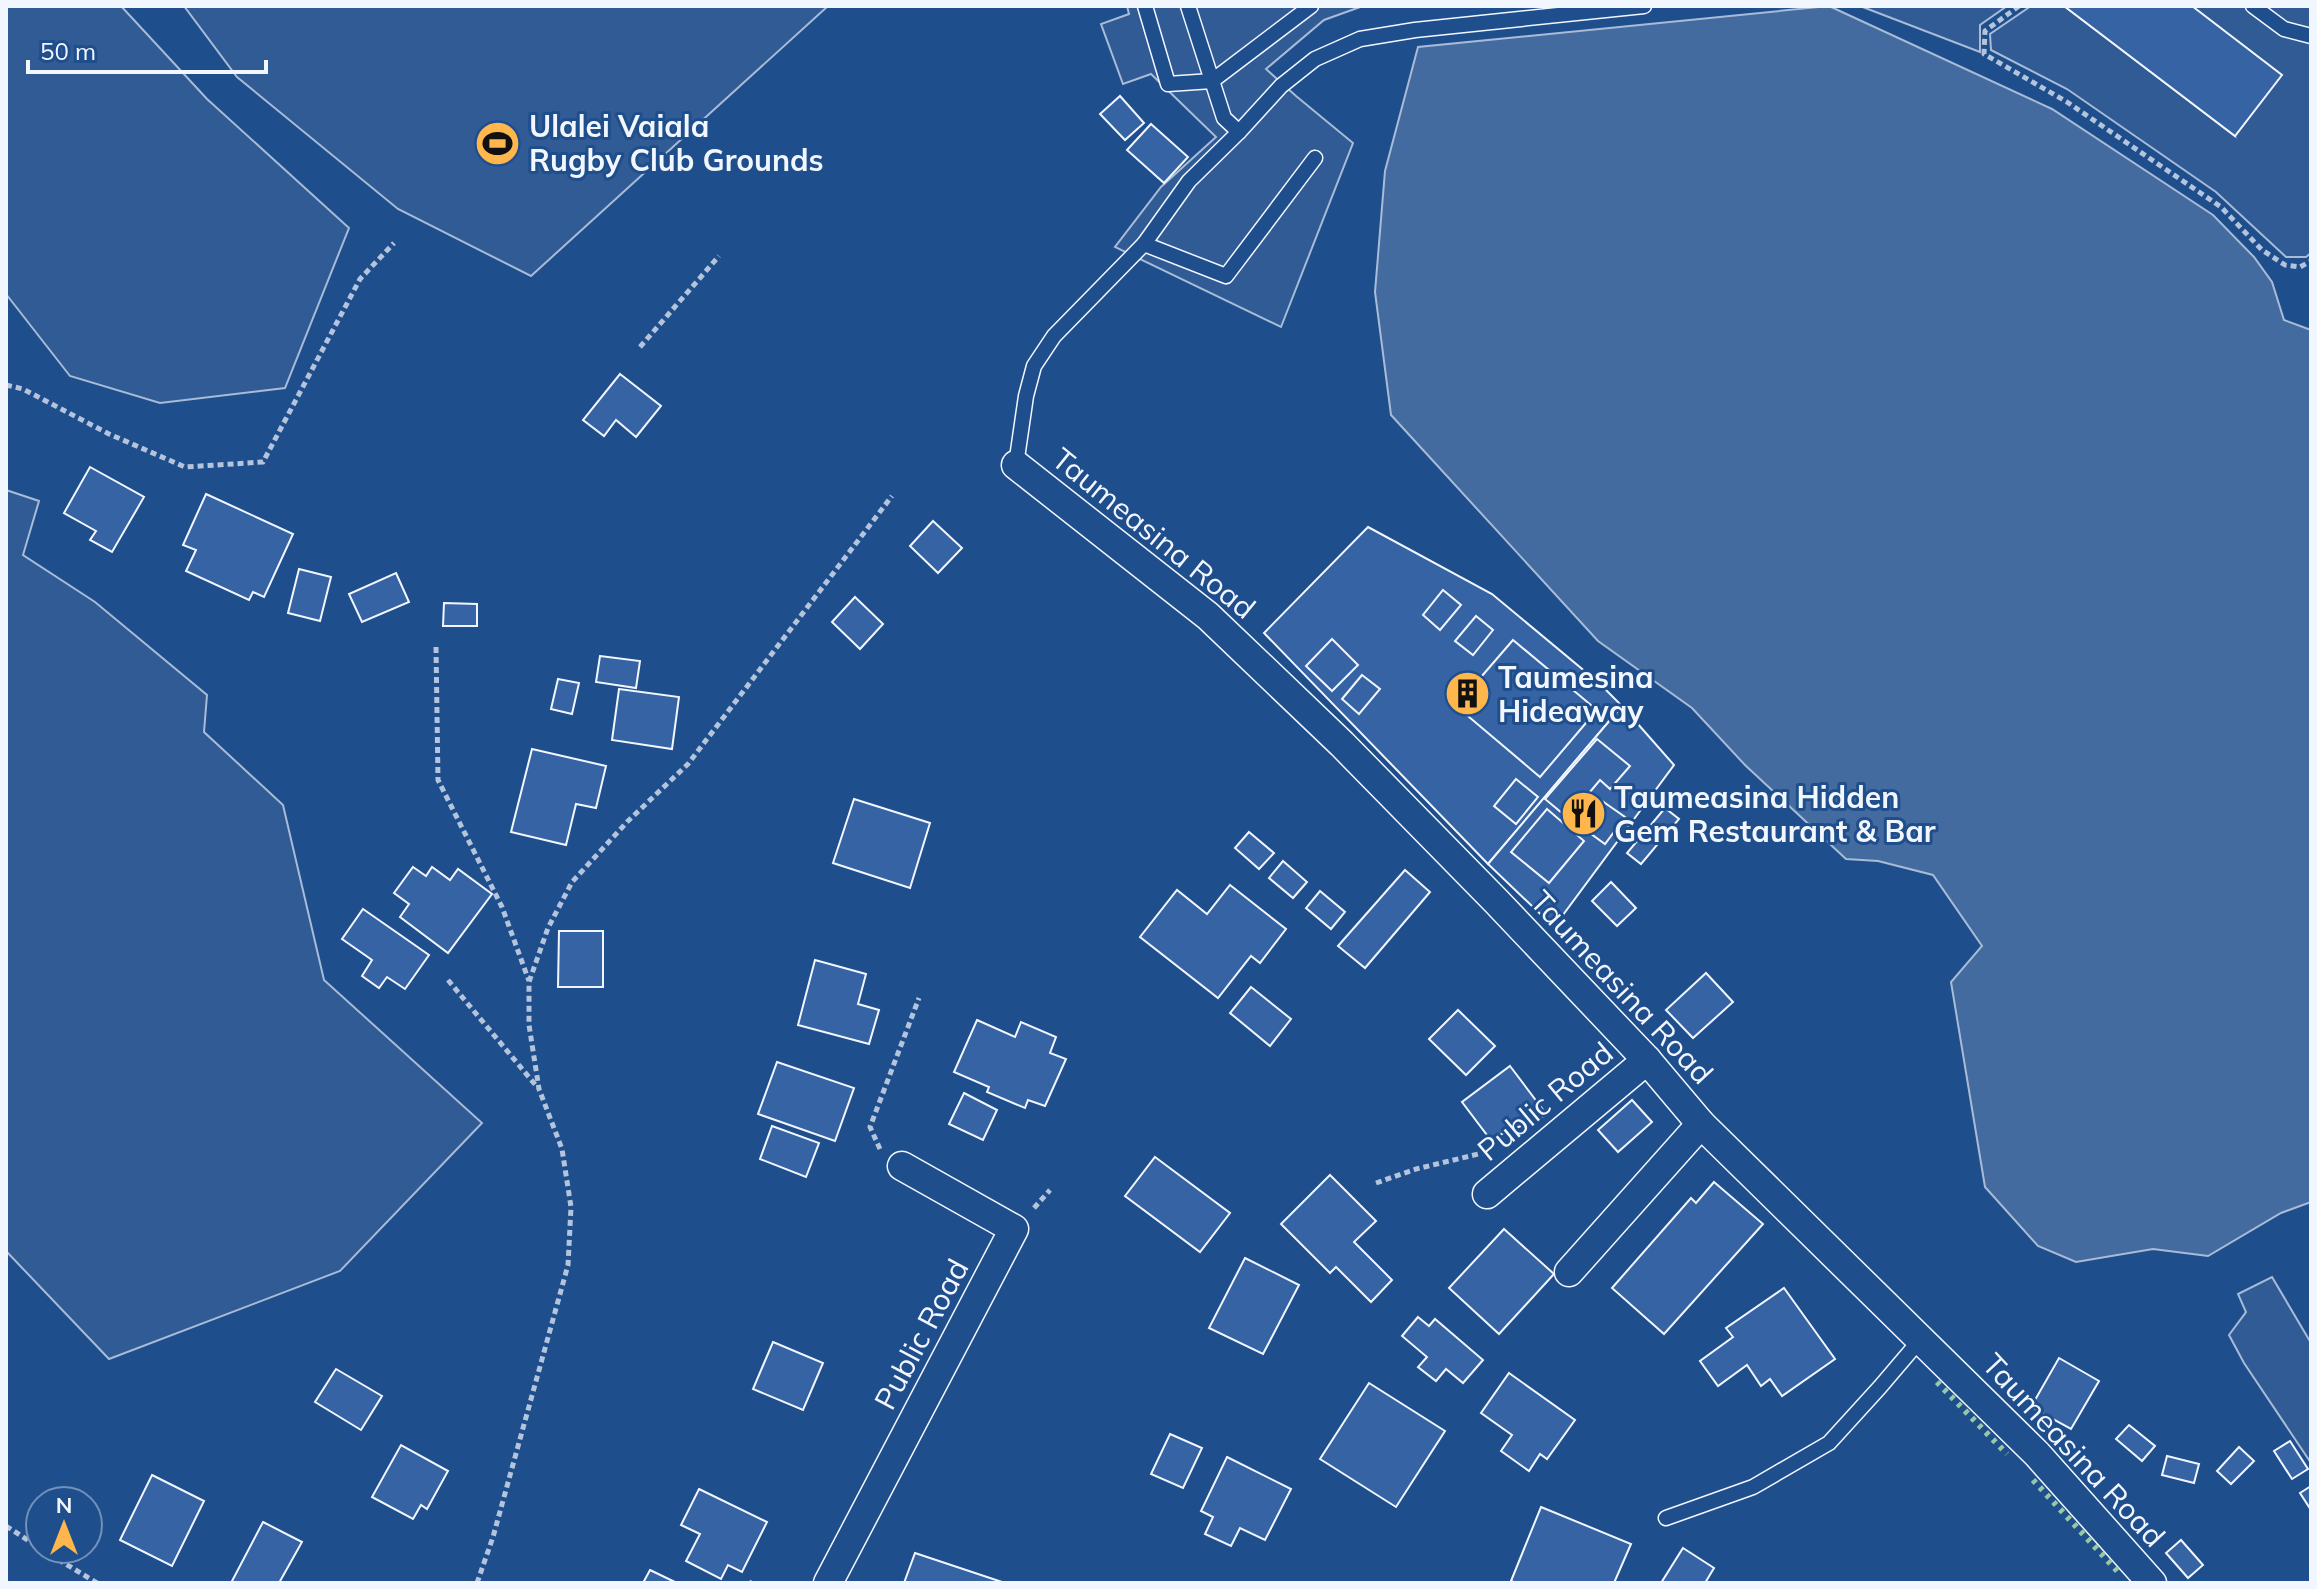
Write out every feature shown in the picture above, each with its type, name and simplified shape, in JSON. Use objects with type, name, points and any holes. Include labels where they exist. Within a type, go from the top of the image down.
[{"type":"street","name":"Taumeasina Road","points":[[1016,465],[1208,616],[1364,766],[1647,1060],[1701,1124],[2037,1454],[2152,1583]]},
{"type":"street","name":"Public Road","points":[[1487,1194],[1647,1060]]},
{"type":"street","points":[[1569,1272],[1701,1124]]},
{"type":"street","name":"Public Road","points":[[828,1583],[1014,1229],[902,1166]]},
{"type":"lane","points":[[1145,6],[1168,84],[1212,81],[1311,6]]},
{"type":"lane","points":[[1188,6],[1224,118],[1239,132]]},
{"type":"lane","points":[[1016,465],[1026,396],[1034,366],[1054,336],[1144,244],[1189,181],[1281,86],[1315,59],[1360,39],[1415,30],[1644,6]]},
{"type":"lane","points":[[2253,6],[2284,29],[2311,36]]},
{"type":"lane","points":[[1144,244],[1226,276],[1315,158]]},
{"type":"lane","points":[[1666,1518],[1753,1487],[1829,1443],[1920,1340]]},
{"type":"path","points":[[2019,6],[1985,31],[1984,54],[2067,102],[2221,207],[2262,250],[2285,265],[2300,267],[2311,261]]},
{"type":"path","points":[[6,385],[23,389],[109,434],[185,467],[263,462],[360,279],[394,243]]},
{"type":"path","points":[[640,347],[719,256]]},
{"type":"path","points":[[477,1583],[493,1537],[568,1265],[571,1207],[562,1149],[539,1089],[529,1025],[529,982],[548,928],[572,882],[628,821],[688,764],[892,496]]},
{"type":"path","points":[[436,647],[438,780],[502,907],[529,982]]},
{"type":"path","points":[[448,980],[539,1089]]},
{"type":"path","points":[[902,1166],[880,1150],[870,1127],[919,998]]},
{"type":"path","points":[[1376,1183],[1416,1169],[1503,1148]]},
{"type":"path","points":[[6,1526],[24,1538]]},
{"type":"path","points":[[67,1565],[97,1583]]},
{"type":"shaded area","points":[[6,6],[121,6],[207,99],[349,228],[285,388],[160,403],[70,376],[6,294]]},
{"type":"shaded area","name":"Ulalei Vaiala Rugby Club Grounds","points":[[184,6],[828,6],[531,276],[398,209],[237,77]]},
{"type":"shaded area","points":[[1127,6],[1363,6],[1324,20],[1266,69],[1353,143],[1281,327],[1115,247],[1161,187],[1216,137],[1151,74],[1123,84],[1101,24],[1129,14]]},
{"type":"shaded area","points":[[1829,6],[2052,109],[2213,215],[2254,257],[2272,282],[2284,320],[2311,330],[2311,1202],[2281,1213],[2208,1256],[2153,1249],[2076,1262],[2038,1246],[1985,1187],[1951,982],[1982,946],[1933,875],[1878,861],[1846,859],[1745,765],[1692,708],[1598,641],[1391,415],[1375,292],[1385,171],[1418,47]]},
{"type":"shaded area","points":[[1860,6],[2007,6],[1980,25],[1980,52]]},
{"type":"shaded area","points":[[2031,6],[2064,6],[2235,136],[2192,6],[2311,6],[2311,253],[2306,257],[2286,257],[2216,192],[2067,89],[1991,50],[1990,34]]},
{"type":"shaded area","points":[[6,490],[39,501],[23,555],[95,602],[207,695],[204,732],[283,805],[324,980],[482,1123],[340,1271],[109,1359],[6,1251]]},
{"type":"shaded area","points":[[2272,1277],[2311,1343],[2311,1463],[2244,1363],[2229,1335],[2246,1312],[2238,1294]]},
{"type":"building","points":[[2064,6],[2192,6],[2282,75],[2235,136]]},
{"type":"building","points":[[1120,96],[1144,123],[1125,140],[1100,114]]},
{"type":"building","points":[[1151,124],[1188,157],[1164,183],[1127,150]]},
{"type":"building","points":[[620,374],[661,406],[636,437],[616,420],[604,436],[583,420]]},
{"type":"building","points":[[90,467],[144,497],[112,552],[90,540],[96,531],[64,513]]},
{"type":"building","points":[[206,494],[293,534],[264,597],[253,592],[249,600],[186,571],[196,550],[183,545]]},
{"type":"building","points":[[933,521],[962,548],[938,573],[910,546]]},
{"type":"building","name":"Taumesina Hideaway","points":[[1368,527],[1492,594],[1599,683],[1622,706],[1488,864],[1264,633]]},
{"type":"building","points":[[299,569],[331,577],[320,621],[288,613]]},
{"type":"building","points":[[396,573],[409,602],[362,622],[349,594]]},
{"type":"building","points":[[1443,590],[1461,605],[1440,630],[1423,615]]},
{"type":"building","points":[[855,597],[883,624],[860,649],[832,622]]},
{"type":"building","points":[[444,603],[477,604],[477,626],[443,626]]},
{"type":"building","points":[[1476,616],[1493,630],[1473,655],[1455,641]]},
{"type":"building","points":[[1332,639],[1358,665],[1332,691],[1306,666]]},
{"type":"building","points":[[1513,640],[1597,710],[1540,777],[1456,706]]},
{"type":"building","points":[[600,656],[640,661],[636,688],[596,682]]},
{"type":"building","points":[[1362,675],[1380,689],[1359,714],[1342,699]]},
{"type":"building","points":[[558,679],[579,683],[572,714],[551,709]]},
{"type":"building","points":[[619,689],[679,697],[672,749],[612,740]]},
{"type":"building","name":"Taumeasina Hidden Gem Restaurant & Bar","points":[[1622,706],[1674,765],[1554,927],[1488,864]]},
{"type":"building","points":[[1597,739],[1630,766],[1610,789],[1600,780],[1568,818],[1545,799]]},
{"type":"building","points":[[532,749],[606,766],[596,808],[576,804],[566,845],[511,832]]},
{"type":"building","points":[[1516,779],[1538,797],[1516,824],[1494,806]]},
{"type":"building","points":[[1595,796],[1625,817],[1605,844],[1576,823]]},
{"type":"building","points":[[854,799],[930,823],[910,888],[833,863]]},
{"type":"building","points":[[1665,808],[1679,819],[1663,838],[1649,827]]},
{"type":"building","points":[[1547,809],[1584,841],[1549,883],[1511,852]]},
{"type":"building","points":[[1249,832],[1274,853],[1259,869],[1235,848]]},
{"type":"building","points":[[1643,834],[1657,845],[1641,864],[1627,853]]},
{"type":"building","points":[[1283,861],[1307,882],[1293,898],[1269,878]]},
{"type":"building","points":[[413,867],[426,876],[432,867],[450,880],[458,869],[492,894],[448,953],[400,917],[409,904],[394,893]]},
{"type":"building","points":[[1405,870],[1430,892],[1365,968],[1338,946]]},
{"type":"building","points":[[1611,882],[1636,908],[1617,926],[1592,901]]},
{"type":"building","points":[[1230,885],[1286,929],[1260,963],[1251,956],[1218,998],[1140,937],[1177,890],[1207,914]]},
{"type":"building","points":[[1320,891],[1345,912],[1331,929],[1306,908]]},
{"type":"building","points":[[363,909],[429,955],[405,989],[387,977],[379,988],[362,976],[372,960],[342,939]]},
{"type":"building","points":[[559,931],[603,931],[603,987],[558,987]]},
{"type":"building","points":[[815,960],[866,974],[858,1004],[879,1010],[869,1044],[798,1025]]},
{"type":"building","points":[[1706,973],[1733,1002],[1693,1038],[1666,1010]]},
{"type":"building","points":[[1251,987],[1291,1019],[1270,1046],[1230,1013]]},
{"type":"building","points":[[1458,1010],[1495,1046],[1466,1075],[1429,1039]]},
{"type":"building","points":[[977,1020],[1015,1037],[1021,1022],[1056,1037],[1050,1053],[1066,1059],[1045,1106],[1028,1100],[1025,1108],[987,1092],[989,1087],[954,1072]]},
{"type":"building","points":[[777,1062],[854,1088],[835,1141],[758,1114]]},
{"type":"building","points":[[1510,1066],[1547,1115],[1490,1139],[1462,1102]]},
{"type":"building","points":[[964,1093],[997,1110],[983,1140],[949,1124]]},
{"type":"building","points":[[1632,1100],[1652,1122],[1618,1152],[1598,1130]]},
{"type":"building","points":[[772,1126],[819,1143],[806,1177],[760,1159]]},
{"type":"building","points":[[1155,1157],[1230,1213],[1200,1252],[1125,1196]]},
{"type":"building","points":[[1330,1175],[1376,1221],[1354,1242],[1392,1280],[1371,1302],[1336,1267],[1330,1273],[1281,1224]]},
{"type":"building","points":[[1714,1182],[1763,1224],[1664,1334],[1612,1288],[1691,1198],[1696,1203]]},
{"type":"building","points":[[1504,1229],[1554,1274],[1499,1334],[1449,1288]]},
{"type":"building","points":[[1245,1258],[1299,1285],[1263,1354],[1209,1328]]},
{"type":"building","points":[[1784,1288],[1835,1359],[1782,1396],[1770,1379],[1761,1386],[1747,1365],[1718,1386],[1700,1361],[1733,1337],[1726,1328]]},
{"type":"building","points":[[1418,1317],[1429,1326],[1435,1319],[1483,1360],[1463,1383],[1446,1369],[1436,1381],[1418,1367],[1427,1357],[1402,1336]]},
{"type":"building","points":[[773,1342],[823,1363],[803,1410],[753,1389]]},
{"type":"building","points":[[2059,1358],[2099,1381],[2071,1429],[2031,1407]]},
{"type":"building","points":[[336,1369],[382,1396],[361,1430],[315,1402]]},
{"type":"building","points":[[1509,1373],[1575,1420],[1547,1459],[1540,1454],[1529,1471],[1501,1451],[1512,1435],[1481,1413]]},
{"type":"building","points":[[1369,1383],[1445,1431],[1396,1507],[1320,1459]]},
{"type":"building","points":[[2129,1425],[2155,1446],[2142,1461],[2116,1439]]},
{"type":"building","points":[[1170,1434],[1202,1448],[1183,1488],[1151,1474]]},
{"type":"building","points":[[2290,1441],[2308,1469],[2292,1479],[2274,1451]]},
{"type":"building","points":[[401,1445],[448,1471],[427,1509],[421,1505],[413,1519],[372,1497]]},
{"type":"building","points":[[2239,1447],[2254,1461],[2231,1484],[2217,1471]]},
{"type":"building","points":[[2167,1456],[2199,1464],[2194,1483],[2162,1475]]},
{"type":"building","points":[[1227,1457],[1291,1489],[1265,1540],[1240,1528],[1231,1546],[1205,1534],[1213,1517],[1201,1511]]},
{"type":"building","points":[[152,1475],[204,1501],[172,1566],[120,1540]]},
{"type":"building","points":[[2311,1486],[2311,1510],[2300,1493]]},
{"type":"building","points":[[699,1489],[767,1522],[742,1572],[728,1565],[721,1579],[686,1561],[700,1534],[681,1525]]},
{"type":"building","points":[[1541,1507],[1631,1544],[1614,1583],[1511,1581]]},
{"type":"building","points":[[263,1522],[302,1542],[279,1583],[231,1583]]},
{"type":"building","points":[[2181,1540],[2203,1565],[2188,1578],[2166,1553]]},
{"type":"building","points":[[1683,1548],[1714,1568],[1705,1583],[1661,1583]]},
{"type":"building","points":[[915,1553],[1005,1583],[904,1583]]},
{"type":"building","points":[[650,1570],[677,1583],[643,1583]]},
{"type":"hedge","points":[[1937,1382],[2007,1454]]},
{"type":"hedge","points":[[2033,1480],[2121,1575]]},
{"type":"place","name":"Ulalei Vaiala Rugby Club Grounds","points":[[498,143]]},
{"type":"place","name":"Taumesina Hideaway","points":[[1467,694]]},
{"type":"place","name":"Taumeasina Hidden Gem Restaurant & Bar","points":[[1583,814]]}]
